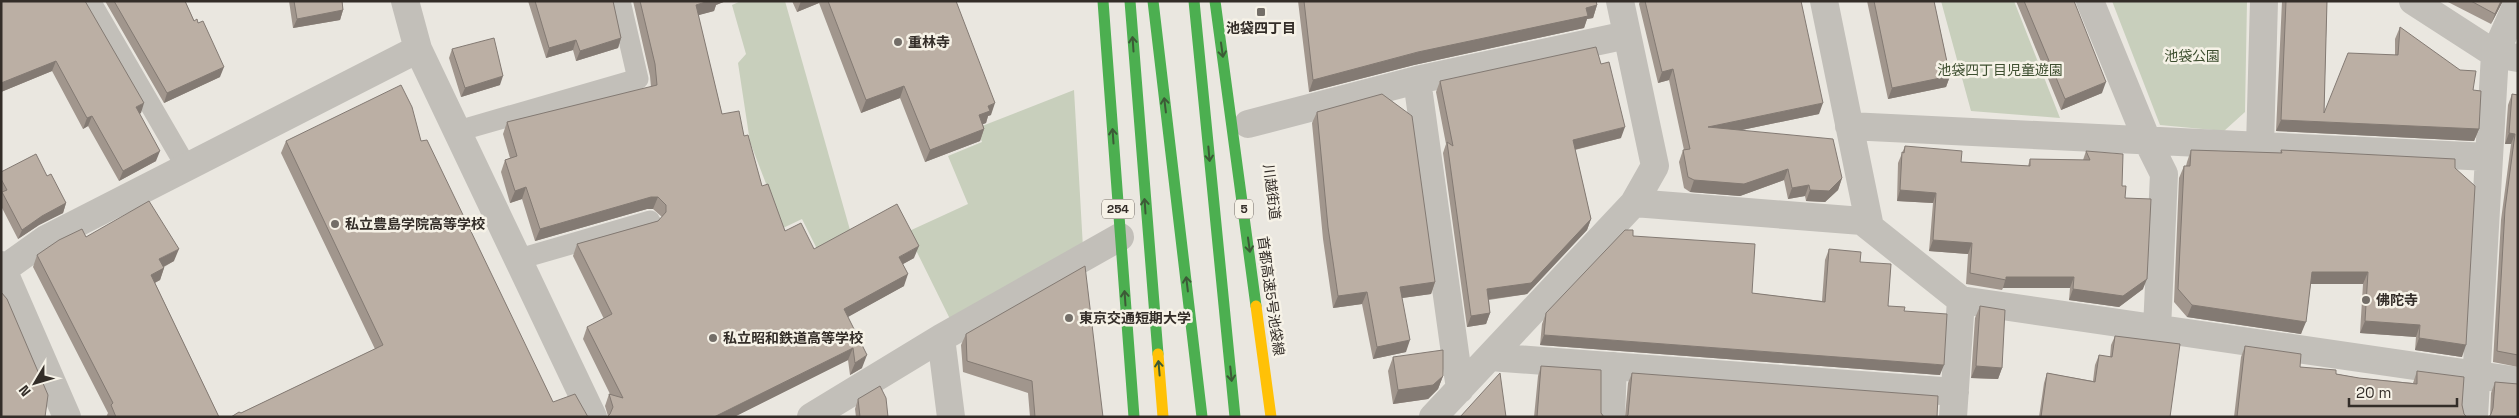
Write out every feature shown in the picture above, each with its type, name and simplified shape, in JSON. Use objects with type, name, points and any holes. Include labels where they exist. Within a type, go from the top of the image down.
[{"type":"highway","name":"254","points":[[1103,1],[1134,417]]},
{"type":"highway","points":[[1130,1],[1163,417]]},
{"type":"highway","points":[[1153,1],[1202,417]]},
{"type":"highway","points":[[1194,1],[1235,417]]},
{"type":"highway","name":"首都高速5号池袋線","points":[[1216,1],[1271,417]]},
{"type":"street","points":[[405,1],[418,49],[593,417]]},
{"type":"street","points":[[1433,417],[1634,203],[1655,166],[1620,1]]},
{"type":"street","points":[[1824,1],[1870,227]]},
{"type":"street","points":[[2090,1],[2146,140],[2164,174],[2157,329]]},
{"type":"street","points":[[2260,146],[2264,1]]},
{"type":"street","points":[[2413,1],[2506,56]]},
{"type":"street","points":[[2474,417],[2489,157],[2506,56],[2518,2]]},
{"type":"street","points":[[1248,124],[1417,80],[1627,35]]},
{"type":"street","points":[[67,417],[2,268],[46,239],[418,49]]},
{"type":"street","points":[[1417,80],[1460,389]]},
{"type":"street","points":[[1849,126],[2489,157]]},
{"type":"street","points":[[1634,203],[1862,222],[1960,300],[2518,381]]},
{"type":"street","points":[[812,417],[941,338],[1120,238]]},
{"type":"street","points":[[1490,357],[1613,366],[1954,404],[1960,300]]},
{"type":"street","points":[[941,338],[950,417]]},
{"type":"street","points":[[1611,417],[1613,366]]},
{"type":"lane","points":[[90,1],[187,168]]},
{"type":"lane","points":[[458,131],[638,79],[620,1]]},
{"type":"lane","points":[[519,259],[650,220]]},
{"type":"green space","points":[[741,1],[785,1],[850,230],[817,249],[802,219],[783,228],[750,142],[738,63],[746,54],[732,5]]},
{"type":"green space","name":"池袋四丁目児童遊園","points":[[1941,1],[2014,1],[2060,118],[1971,111]]},
{"type":"green space","name":"池袋公園","points":[[2112,1],[2247,1],[2245,112],[2224,131],[2160,125]]},
{"type":"green space","points":[[1074,90],[1083,248],[951,321],[907,232],[968,204],[948,156],[982,142],[977,128]]},
{"type":"building","points":[[1,1],[85,1],[144,103],[136,107],[160,151],[123,171],[92,116],[87,118],[56,61],[1,83]]},
{"type":"building","points":[[114,1],[185,1],[194,21],[197,19],[198,23],[203,21],[224,67],[167,93]]},
{"type":"building","points":[[294,1],[342,1],[343,10],[297,19]]},
{"type":"building","points":[[535,1],[613,1],[621,38],[580,51],[576,40],[549,48]]},
{"type":"building","points":[[640,1],[709,1],[696,5],[722,114],[739,111],[744,136],[748,135],[762,186],[768,184],[785,231],[801,223],[814,249],[897,204],[919,246],[899,257],[908,274],[844,309],[867,355],[855,363],[853,348],[714,417],[607,417],[613,407],[609,394],[623,398],[587,327],[612,314],[577,244],[658,221],[666,212],[666,205],[658,197],[651,197],[540,229],[526,187],[515,191],[505,160],[517,156],[507,122],[657,85],[655,64]]},
{"type":"building","points":[[828,1],[956,1],[995,103],[988,106],[990,111],[979,115],[984,129],[930,150],[904,86],[866,100]]},
{"type":"building","points":[[1304,1],[1596,1],[1597,5],[1586,8],[1588,16],[1418,52],[1313,80]]},
{"type":"building","points":[[1645,1],[1801,1],[1823,103],[1708,127],[1833,139],[1842,178],[1829,191],[1810,190],[1809,185],[1792,188],[1788,169],[1744,184],[1694,180],[1688,177],[1683,150],[1690,149],[1673,69],[1662,72]]},
{"type":"building","points":[[1874,1],[1934,1],[1950,76],[1892,88]]},
{"type":"building","points":[[2024,1],[2074,1],[2106,82],[2065,99]]},
{"type":"building","points":[[2286,1],[2327,1],[2324,113],[2348,53],[2398,55],[2400,27],[2460,70],[2476,71],[2473,90],[2481,91],[2479,129],[2281,120]]},
{"type":"building","points":[[2471,1],[2501,1],[2495,14]]},
{"type":"building","points":[[494,38],[503,76],[465,88],[452,49]]},
{"type":"building","points":[[1596,47],[1601,64],[1609,62],[1625,127],[1573,140],[1591,219],[1531,283],[1487,289],[1490,313],[1471,316],[1447,142],[1453,146],[1440,81]]},
{"type":"building","points":[[401,85],[412,107],[421,141],[427,140],[553,402],[575,394],[588,417],[231,417],[383,345],[286,141]]},
{"type":"building","points":[[1382,94],[1412,116],[1435,282],[1400,287],[1410,340],[1377,347],[1367,292],[1338,296],[1328,227],[1317,112]]},
{"type":"building","points":[[2512,94],[2518,95],[2518,355],[2497,351],[2505,209],[2515,134],[2509,133]]},
{"type":"building","points":[[1905,146],[1962,151],[1961,162],[2030,166],[2030,159],[2090,160],[2086,151],[2123,154],[2122,186],[2126,186],[2125,198],[2151,199],[2147,279],[2123,296],[2073,289],[2074,277],[2006,277],[2006,280],[1970,273],[1972,243],[1933,240],[1936,193],[1900,190],[1902,152],[1904,153]]},
{"type":"building","points":[[2191,150],[2282,153],[2281,150],[2455,159],[2455,168],[2475,186],[2466,345],[2419,338],[2420,325],[2365,321],[2368,272],[2312,272],[2306,322],[2192,305],[2178,289],[2184,166],[2190,166]]},
{"type":"building","points":[[36,154],[47,176],[51,174],[66,203],[22,230],[2,192],[7,190],[1,179],[1,172]]},
{"type":"building","points":[[149,201],[179,249],[159,259],[164,268],[151,275],[219,417],[116,417],[111,405],[113,403],[37,255],[59,240],[82,229],[86,237]]},
{"type":"building","points":[[1625,230],[1633,230],[1633,236],[1755,244],[1752,293],[1825,302],[1829,249],[1861,252],[1860,262],[1891,264],[1888,306],[1905,307],[1904,311],[1947,314],[1944,365],[1544,335],[1546,313]]},
{"type":"building","points":[[1085,266],[1103,417],[1035,417],[1032,381],[967,361],[966,334]]},
{"type":"building","points":[[1,292],[7,299],[48,395],[45,417],[1,417]]},
{"type":"building","points":[[1980,306],[2005,310],[2002,368],[1976,366]]},
{"type":"building","points":[[2115,336],[2180,344],[2170,417],[2041,417],[2047,373],[2095,382],[2099,355],[2112,357]]},
{"type":"building","points":[[2245,346],[2301,354],[2300,367],[2336,370],[2336,374],[2359,378],[2417,384],[2417,371],[2464,377],[2462,405],[2464,414],[2467,417],[2237,417]]},
{"type":"building","points":[[1443,350],[1443,376],[1433,385],[1398,390],[1393,357]]},
{"type":"building","points":[[1541,366],[1601,370],[1601,413],[1604,417],[1537,417]]},
{"type":"building","points":[[1500,373],[1506,417],[1460,417]]},
{"type":"building","points":[[1632,373],[1938,396],[1937,417],[1626,417],[1628,415]]},
{"type":"building","points":[[2495,382],[2518,384],[2518,417],[2489,417],[2493,408]]},
{"type":"building","points":[[880,386],[886,398],[888,417],[860,417],[858,399]]},
{"type":"traffic: fast","points":[[1103,1],[1134,417]]},
{"type":"traffic: fast","points":[[1130,1],[1158,354]]},
{"type":"traffic: fast","points":[[1153,1],[1202,417]]},
{"type":"traffic: fast","points":[[1194,1],[1235,417]]},
{"type":"traffic: fast","points":[[1215,1],[1256,306]]},
{"type":"traffic: slow","points":[[1256,306],[1271,417]]},
{"type":"traffic: slow","points":[[1158,354],[1163,417]]},
{"type":"place","name":"池袋四丁目","points":[[1261,12]]},
{"type":"place","name":"重林寺","points":[[898,42]]},
{"type":"place","name":"私立豊島学院高等学校","points":[[335,224]]},
{"type":"place","name":"佛陀寺","points":[[2366,300]]},
{"type":"place","name":"東京交通短期大学","points":[[1069,318]]},
{"type":"place","name":"私立昭和鉄道高等学校","points":[[713,338]]}]
